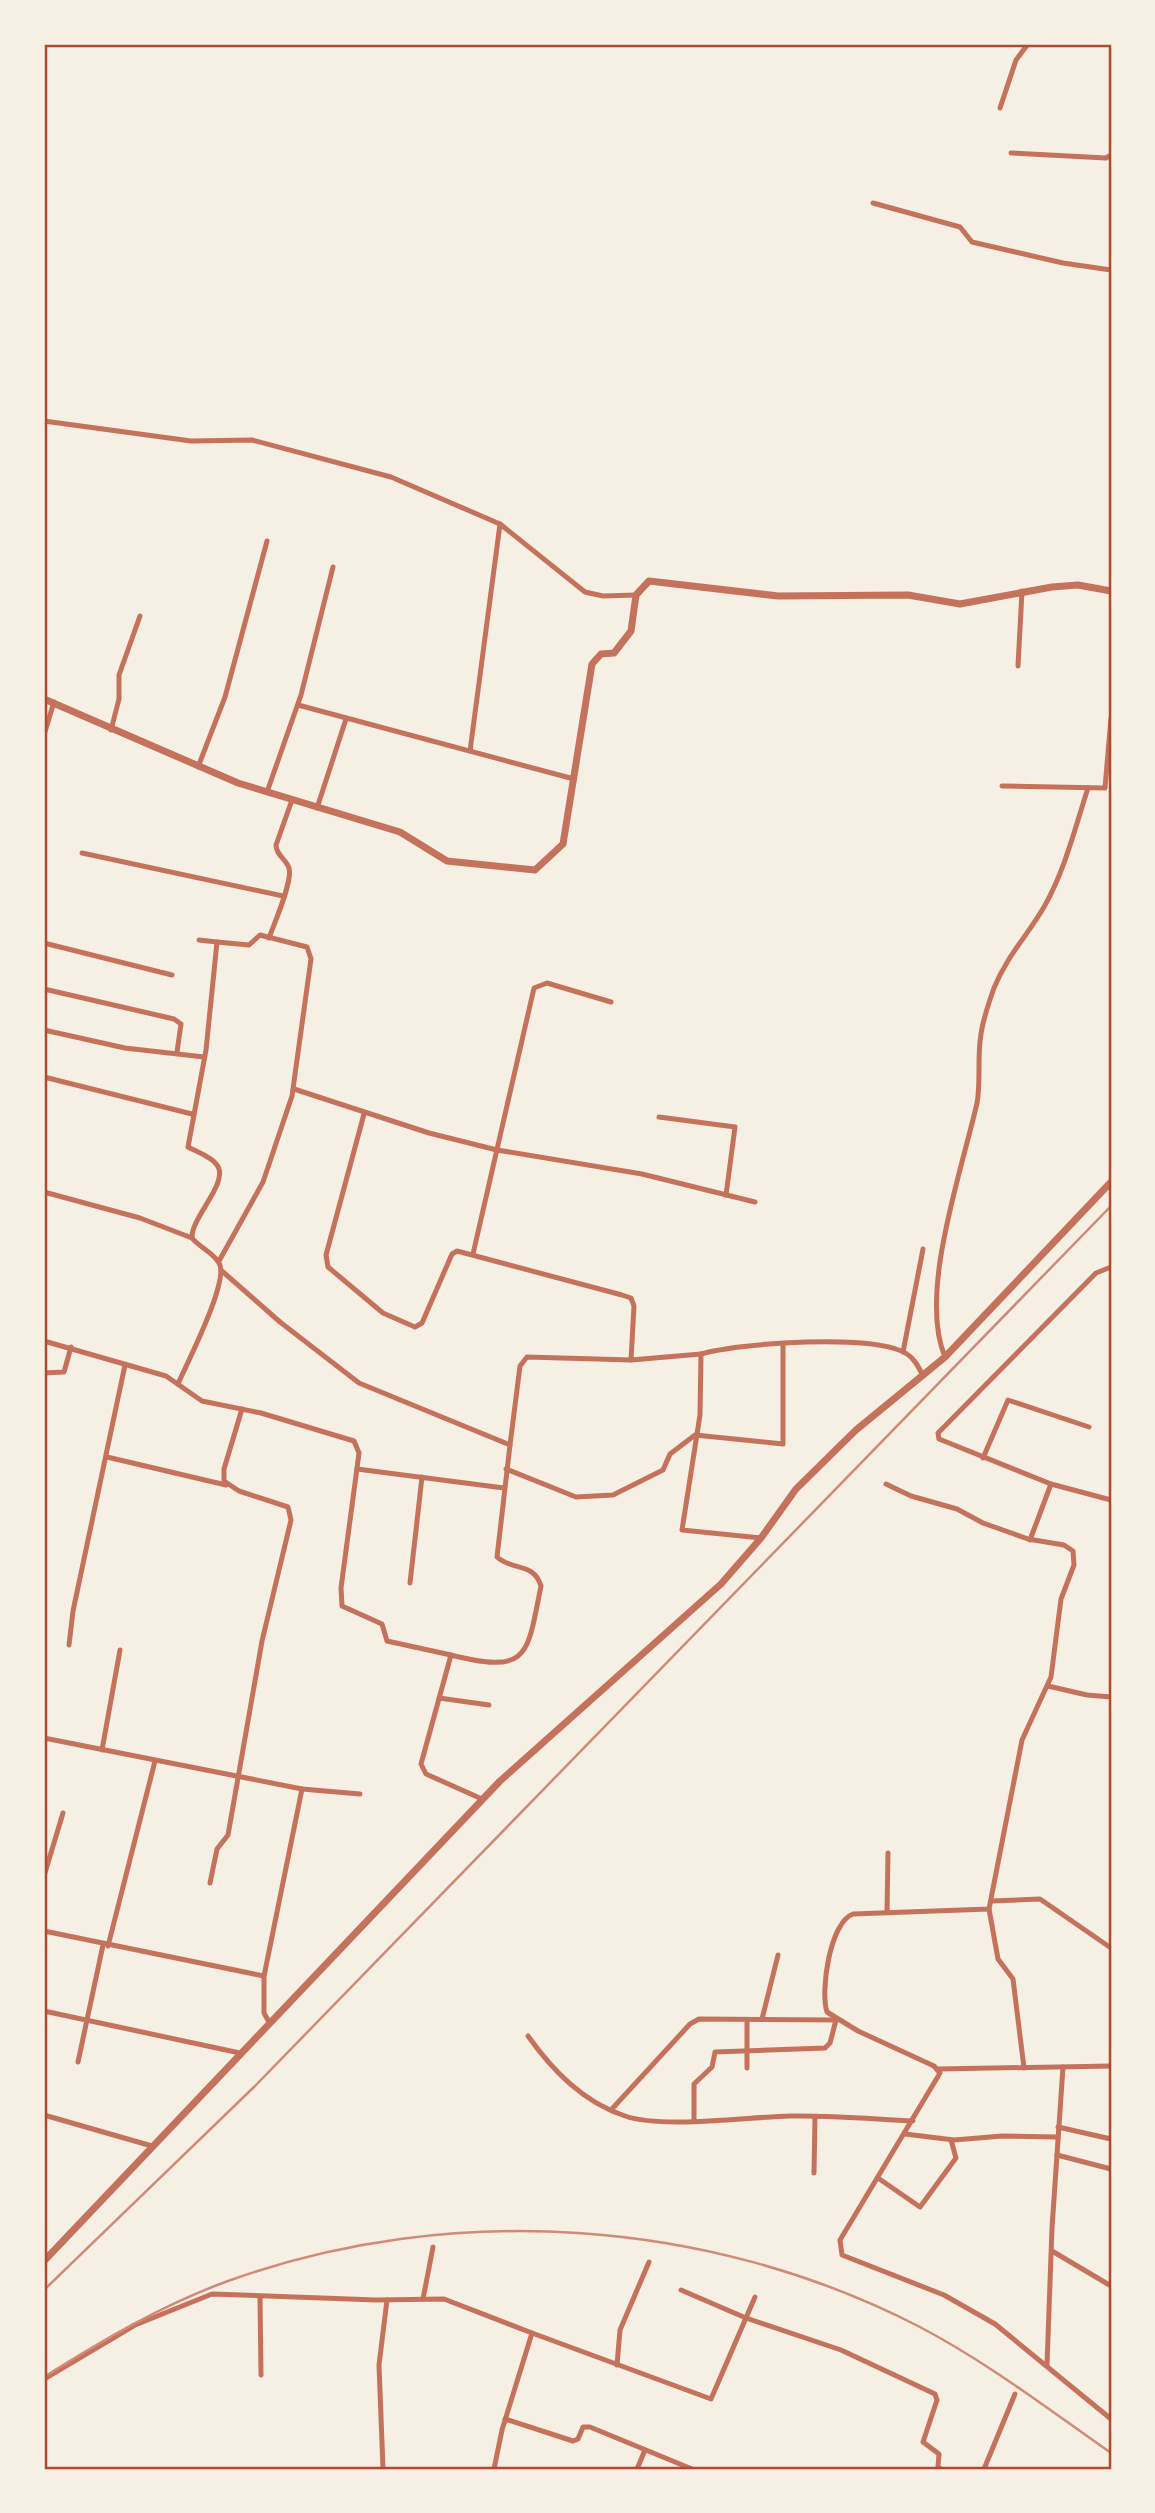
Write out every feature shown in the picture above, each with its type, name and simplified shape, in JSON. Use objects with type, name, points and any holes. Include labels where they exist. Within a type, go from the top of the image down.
[{"type":"street","points":[[1000,108],[1016,60],[1028,44]]},
{"type":"street","points":[[1011,153],[1106,158],[1111,155]]},
{"type":"street","points":[[873,203],[960,227],[972,242],[1063,263],[1111,270]]},
{"type":"street","points":[[44,421],[191,441],[251,440],[391,477],[500,524],[584,592],[603,596],[636,595]]},
{"type":"street","points":[[470,751],[500,524]]},
{"type":"street","points":[[198,767],[222,704],[267,541]]},
{"type":"street","points":[[267,793],[298,705],[333,567]]},
{"type":"street","points":[[44,699],[198,767],[267,793],[400,832],[447,860],[536,870],[563,844],[592,664],[601,654],[614,653],[631,631],[636,595],[649,581],[778,596],[908,595],[960,604],[1022,591],[1078,585],[1111,591]]},
{"type":"street","points":[[1018,666],[1022,591]]},
{"type":"street","points":[[111,730],[119,699],[119,674],[140,616]]},
{"type":"street","points":[[44,734],[54,702]]},
{"type":"street","points":[[298,705],[574,779]]},
{"type":"street","points":[[1002,786],[1108,789],[1111,718]]},
{"type":"street","points":[[317,808],[346,719]]},
{"type":"street","points":[[945,1357],[935,1330],[942,1258],[954,1185],[977,1100],[981,1034],[993,990],[1009,954],[1043,908],[1065,861],[1088,788]]},
{"type":"street","points":[[269,938],[290,870],[276,850],[276,845],[292,800]]},
{"type":"street","points":[[82,853],[283,896]]},
{"type":"street","points":[[199,940],[249,945],[257,936],[307,947],[310,954],[294,1089],[262,1182],[219,1261]]},
{"type":"street","points":[[192,1238],[196,1220],[218,1185],[220,1170],[216,1163],[188,1147],[204,1057],[217,942]]},
{"type":"street","points":[[44,943],[172,975]]},
{"type":"street","points":[[473,1254],[534,988],[547,983],[611,1002]]},
{"type":"street","points":[[44,989],[174,1019],[181,1024],[177,1052]]},
{"type":"street","points":[[44,1030],[125,1048],[204,1057]]},
{"type":"street","points":[[44,1077],[192,1114]]},
{"type":"street","points":[[294,1089],[364,1114],[497,1150],[642,1174],[755,1202]]},
{"type":"street","points":[[364,1114],[326,1255],[328,1266],[383,1312],[415,1327],[422,1323],[452,1254],[457,1251],[631,1298],[634,1315],[631,1360]]},
{"type":"street","points":[[659,1117],[735,1128],[726,1195]]},
{"type":"street","points":[[44,2261],[482,1799],[721,1584],[761,1538],[796,1489],[856,1430],[945,1357],[1111,1182]]},
{"type":"street","points":[[44,1192],[140,1218],[192,1238],[219,1261],[222,1271],[219,1288],[178,1384]]},
{"type":"street","points":[[903,1352],[923,1249]]},
{"type":"street","points":[[1111,1267],[1096,1273],[938,1433],[939,1439],[983,1458],[1051,1484],[1111,1500]]},
{"type":"street","points":[[222,1271],[280,1322],[359,1383],[510,1445]]},
{"type":"street","points":[[44,1341],[166,1376],[202,1401],[242,1409],[354,1441],[359,1453],[341,1588],[342,1606],[382,1624],[387,1641],[478,1661],[507,1662],[523,1655],[529,1645],[541,1586],[532,1570],[497,1557],[506,1469],[523,1359],[631,1360],[701,1354],[721,1348],[854,1342],[875,1344],[903,1352],[913,1358],[923,1376]]},
{"type":"street","points":[[506,1469],[576,1497],[613,1495],[663,1470],[670,1454],[695,1435],[783,1444],[783,1345]]},
{"type":"street","points":[[44,1373],[64,1371],[71,1347]]},
{"type":"street","points":[[701,1354],[700,1415],[682,1530],[761,1538]]},
{"type":"street","points":[[69,1645],[73,1611],[125,1365]]},
{"type":"street","points":[[983,1458],[1008,1400],[1089,1427]]},
{"type":"street","points":[[231,1486],[224,1481],[224,1469],[242,1409]]},
{"type":"street","points":[[107,1457],[231,1486],[288,1507],[291,1520],[262,1641],[236,1777],[228,1835],[217,1849],[210,1883]]},
{"type":"street","points":[[357,1469],[504,1488]]},
{"type":"street","points":[[410,1583],[422,1477]]},
{"type":"street","points":[[886,1484],[911,1496],[957,1509],[976,1520],[1030,1540],[1070,1548],[1074,1562],[1061,1599],[1048,1686],[1022,1740],[989,1909],[998,1959],[1013,1979],[1024,2068]]},
{"type":"street","points":[[1030,1540],[1051,1484]]},
{"type":"street","points":[[102,1750],[120,1650]]},
{"type":"street","points":[[451,1655],[421,1764],[422,1769],[426,1774],[482,1799]]},
{"type":"street","points":[[1048,1686],[1087,1695],[1111,1697]]},
{"type":"street","points":[[439,1698],[489,1705]]},
{"type":"street","points":[[44,1738],[236,1777],[360,1794]]},
{"type":"street","points":[[78,2062],[155,1761]]},
{"type":"street","points":[[269,2022],[264,2013],[264,1976],[302,1788]]},
{"type":"street","points":[[44,1876],[63,1813]]},
{"type":"street","points":[[887,1912],[888,1853]]},
{"type":"street","points":[[991,1900],[1040,1899],[1111,1948]]},
{"type":"street","points":[[989,1909],[853,1914],[841,1922],[833,1941],[824,1996],[827,2012],[938,2069],[1111,2066]]},
{"type":"street","points":[[44,1931],[264,1976]]},
{"type":"street","points":[[762,2019],[778,1955]]},
{"type":"street","points":[[44,2011],[240,2053]]},
{"type":"street","points":[[611,2110],[690,2024],[705,2018],[838,2020]]},
{"type":"street","points":[[747,2020],[747,2068]]},
{"type":"street","points":[[694,2120],[694,2084],[712,2067],[714,2054],[748,2050],[825,2048],[830,2043],[838,2020]]},
{"type":"street","points":[[528,2036],[560,2077],[611,2110],[640,2120],[816,2117],[913,2121]]},
{"type":"street","points":[[1047,2365],[1056,2155],[1063,2067]]},
{"type":"street","points":[[938,2069],[937,2082],[840,2240],[842,2255],[944,2295],[995,2324],[1111,2419]]},
{"type":"street","points":[[44,2115],[152,2146]]},
{"type":"street","points":[[814,2173],[816,2117]]},
{"type":"street","points":[[1058,2127],[1111,2139]]},
{"type":"street","points":[[905,2134],[951,2140],[1002,2136],[1058,2137]]},
{"type":"street","points":[[878,2178],[920,2207],[957,2156],[951,2140]]},
{"type":"street","points":[[1056,2155],[1111,2169]]},
{"type":"street","points":[[423,2299],[433,2248]]},
{"type":"street","points":[[1052,2251],[1111,2286]]},
{"type":"street","points":[[617,2365],[620,2330],[649,2262]]},
{"type":"street","points":[[681,2290],[746,2318],[841,2350],[935,2394],[937,2400],[923,2442],[939,2454],[938,2467],[941,2469]]},
{"type":"street","points":[[44,2379],[135,2325],[212,2294],[387,2300],[443,2299],[711,2399],[755,2297]]},
{"type":"street","points":[[260,2297],[261,2375]]},
{"type":"street","points":[[383,2469],[379,2365],[387,2300]]},
{"type":"street","points":[[494,2469],[505,2419],[532,2333]]},
{"type":"street","points":[[984,2469],[1015,2394]]},
{"type":"street","points":[[505,2419],[573,2441],[578,2439],[583,2427],[590,2427],[692,2469]]},
{"type":"street","points":[[637,2469],[645,2450]]},
{"type":"street","points":[[669,2469],[672,2461]]},
{"type":"railway","points":[[44,2290],[255,2086],[1111,1206]]},
{"type":"railway","points":[[44,2377],[156,2312],[204,2290],[313,2256],[400,2239],[489,2232],[578,2233],[666,2243],[753,2262],[837,2290],[944,2340],[1017,2386],[1111,2453]]}]
